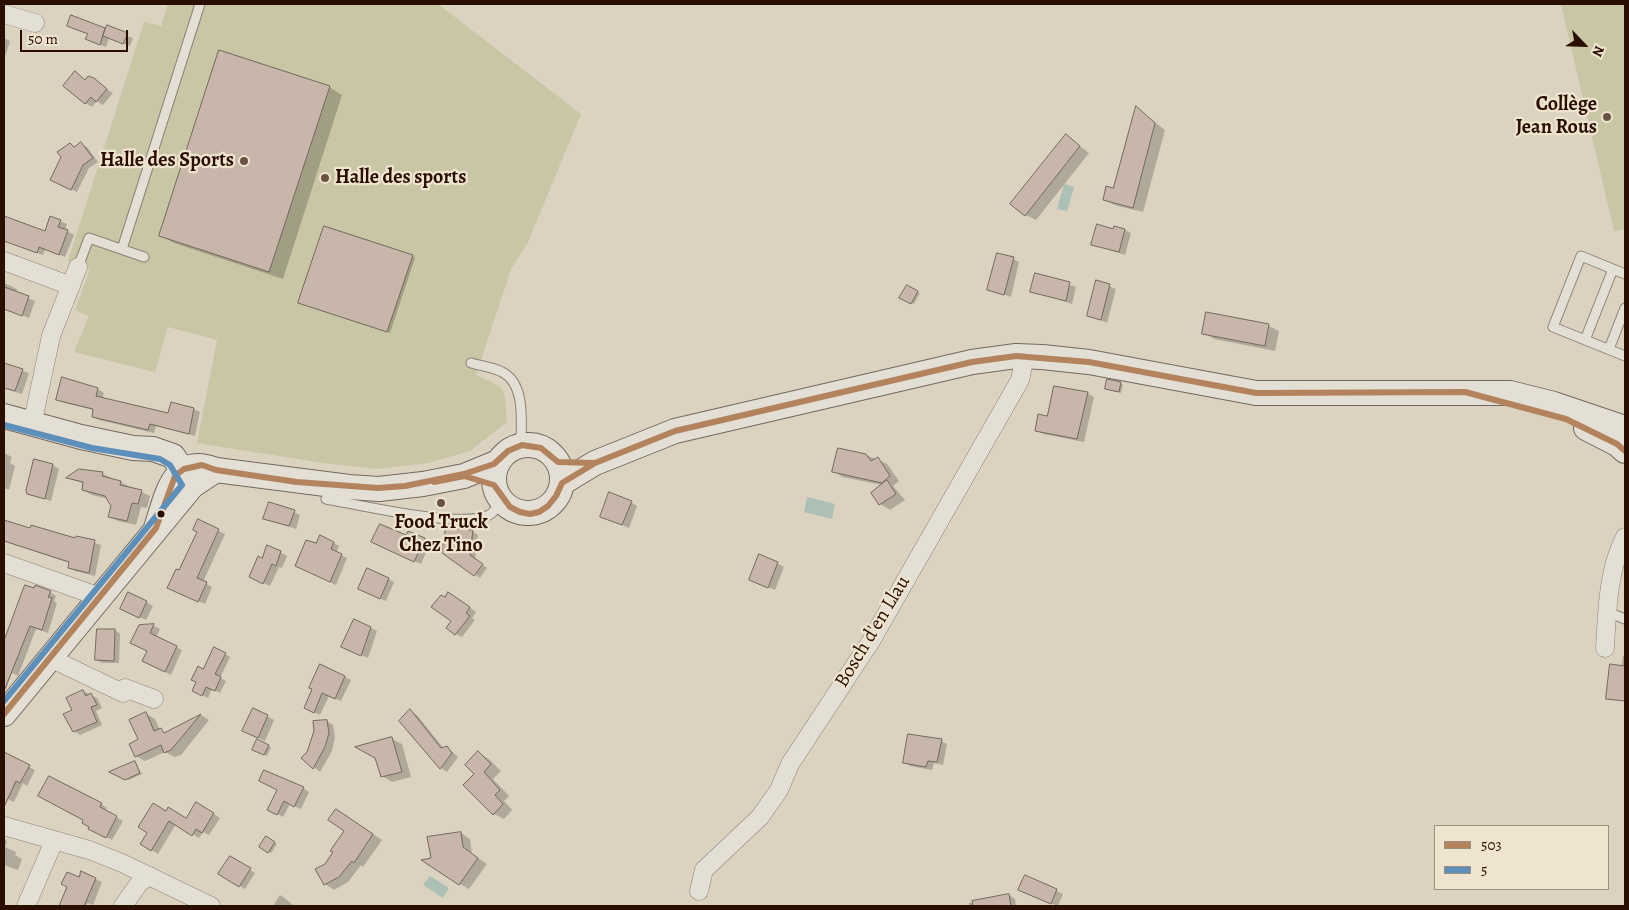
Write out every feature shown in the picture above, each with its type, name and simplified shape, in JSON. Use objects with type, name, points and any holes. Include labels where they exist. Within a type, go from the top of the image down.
[{"type":"main road","points":[[560,472],[595,463],[675,431],[972,362],[1025,356],[1089,362],[1256,393],[1510,393],[1554,404],[1625,428]]},
{"type":"main road","points":[[1465,392],[1566,419],[1617,444],[1625,451]]},
{"type":"main road","points":[[4,416],[32,425],[134,448],[153,449],[173,456],[180,481],[156,528],[4,714]]},
{"type":"main road","points":[[464,476],[497,493],[511,510],[524,514],[538,512],[554,501],[560,472],[548,451],[536,445],[522,445],[508,451],[498,462],[494,474],[497,493]]},
{"type":"main road","points":[[134,448],[157,461],[168,464],[180,481]]},
{"type":"main road","points":[[180,481],[216,470],[379,489],[423,484],[464,476],[498,462]]},
{"type":"street","points":[[4,14],[35,23]]},
{"type":"street","points":[[4,261],[71,286]]},
{"type":"street","points":[[32,425],[51,336],[78,267]]},
{"type":"street","name":"Bosch d'en Llau","points":[[699,891],[704,870],[760,817],[779,790],[790,764],[871,641],[1020,380],[1025,356]]},
{"type":"street","points":[[1605,648],[1607,612],[1616,560],[1625,537]]},
{"type":"street","points":[[4,563],[100,597]]},
{"type":"street","points":[[50,658],[123,692],[125,688],[154,699]]},
{"type":"street","points":[[4,826],[89,850],[150,876],[212,906]]},
{"type":"street","points":[[26,906],[54,841]]},
{"type":"street","points":[[123,906],[140,882],[150,876]]},
{"type":"lane","points":[[122,249],[200,4]]},
{"type":"lane","points":[[78,267],[89,238],[144,257]]},
{"type":"lane","points":[[1625,274],[1581,256],[1553,327],[1625,356]]},
{"type":"lane","points":[[1585,340],[1613,269]]},
{"type":"lane","points":[[1609,349],[1625,308]]},
{"type":"lane","points":[[471,363],[502,372],[513,381],[520,400],[522,445]]},
{"type":"lane","points":[[326,499],[443,519],[471,521],[490,515],[497,493]]},
{"type":"lane","points":[[1607,612],[1625,619]]},
{"type":"shaded area","name":"Halle des sports","points":[[168,4],[438,4],[581,114],[528,242],[511,269],[476,375],[494,383],[503,390],[506,401],[507,422],[470,451],[428,463],[377,469],[323,463],[197,443],[217,340],[168,327],[155,372],[74,352],[89,316],[75,310],[90,269],[68,261],[144,22],[161,26]]},
{"type":"shaded area","name":"Collège Jean Rous","points":[[1561,4],[1625,4],[1625,229],[1614,231]]},
{"type":"shaded area","points":[[1064,184],[1074,187],[1067,211],[1057,209]]},
{"type":"shaded area","points":[[807,497],[835,504],[832,519],[804,512]]},
{"type":"shaded area","points":[[430,876],[449,888],[443,898],[423,885]]},
{"type":"building","points":[[71,15],[105,28],[100,45],[85,39],[88,34],[67,26]]},
{"type":"building","points":[[107,25],[128,33],[123,44],[103,36]]},
{"type":"building","name":"Halle des Sports","points":[[219,50],[330,86],[269,272],[159,236]]},
{"type":"building","points":[[75,71],[85,80],[88,76],[94,78],[107,89],[96,102],[91,97],[85,104],[63,86]]},
{"type":"building","points":[[1136,106],[1155,123],[1133,208],[1103,200],[1106,186],[1113,188]]},
{"type":"building","points":[[1066,134],[1080,146],[1025,216],[1010,204]]},
{"type":"building","points":[[81,142],[93,158],[83,165],[71,190],[50,180],[61,157],[57,152],[70,143],[74,147]]},
{"type":"building","points":[[4,216],[45,231],[50,216],[61,220],[58,227],[68,230],[59,255],[39,247],[37,253],[4,241]]},
{"type":"building","points":[[1097,224],[1113,229],[1114,226],[1125,229],[1119,252],[1091,245]]},
{"type":"building","points":[[324,226],[413,255],[387,332],[298,303]]},
{"type":"building","points":[[997,253],[1014,257],[1004,295],[987,290]]},
{"type":"building","points":[[1035,273],[1070,282],[1066,301],[1030,292]]},
{"type":"building","points":[[1096,280],[1110,284],[1101,320],[1087,316]]},
{"type":"building","points":[[907,285],[918,291],[911,304],[899,298]]},
{"type":"building","points":[[4,287],[29,296],[22,316],[4,309]]},
{"type":"building","points":[[1206,312],[1269,324],[1265,346],[1202,334]]},
{"type":"building","points":[[4,363],[23,369],[15,391],[4,388]]},
{"type":"building","points":[[62,377],[98,388],[96,396],[168,413],[171,402],[194,408],[189,434],[150,424],[148,430],[92,417],[93,409],[56,400]]},
{"type":"building","points":[[1107,379],[1121,382],[1119,392],[1105,389]]},
{"type":"building","points":[[1054,386],[1088,392],[1077,439],[1035,431],[1038,414],[1047,416]]},
{"type":"building","points":[[838,448],[866,454],[871,461],[878,457],[890,476],[882,483],[832,472]]},
{"type":"building","points":[[34,459],[53,464],[45,499],[27,494],[26,491]]},
{"type":"building","points":[[79,469],[103,472],[102,476],[121,481],[120,485],[142,490],[138,504],[132,503],[127,521],[108,517],[111,506],[105,496],[82,490],[83,482],[66,478]]},
{"type":"building","points":[[887,480],[896,494],[879,505],[871,493]]},
{"type":"building","points":[[609,492],[632,501],[622,525],[600,517]]},
{"type":"building","points":[[269,502],[295,510],[289,526],[263,519]]},
{"type":"building","points":[[198,519],[219,529],[197,578],[207,582],[198,602],[167,588],[176,569],[179,570],[197,532],[193,530]]},
{"type":"building","points":[[4,520],[30,528],[31,525],[75,538],[76,536],[95,540],[89,573],[68,568],[69,562],[4,541]]},
{"type":"building","points":[[380,524],[406,535],[408,531],[425,538],[414,562],[371,542]]},
{"type":"building","points":[[446,528],[473,530],[470,555],[483,564],[474,576],[442,553]]},
{"type":"building","points":[[320,535],[334,542],[331,549],[342,554],[330,582],[295,566],[306,540],[316,543]]},
{"type":"building","points":[[267,545],[281,551],[276,566],[272,564],[263,584],[249,577],[258,556],[262,558]]},
{"type":"building","points":[[759,554],[778,562],[768,588],[749,580]]},
{"type":"building","points":[[367,568],[389,578],[380,599],[358,589]]},
{"type":"building","points":[[25,585],[34,588],[35,585],[51,591],[48,597],[52,598],[42,630],[30,626],[4,691],[4,641]]},
{"type":"building","points":[[128,592],[147,601],[139,618],[120,609]]},
{"type":"building","points":[[448,592],[470,607],[466,613],[470,616],[455,635],[446,628],[451,621],[431,607],[441,595],[445,597]]},
{"type":"building","points":[[354,619],[371,627],[361,656],[341,647]]},
{"type":"building","points":[[154,624],[150,633],[177,646],[165,672],[142,661],[147,651],[130,643],[139,625]]},
{"type":"building","points":[[97,629],[115,629],[114,661],[95,660]]},
{"type":"building","points":[[214,647],[226,653],[215,674],[221,677],[215,691],[206,687],[202,696],[192,691],[196,682],[191,680],[198,666],[203,669]]},
{"type":"building","points":[[320,664],[345,676],[335,699],[322,693],[314,713],[304,708],[312,689],[309,688]]},
{"type":"building","points":[[1610,664],[1625,666],[1625,701],[1606,699]]},
{"type":"building","points":[[83,690],[86,696],[91,693],[97,705],[91,707],[97,722],[73,732],[63,714],[72,710],[66,698]]},
{"type":"building","points":[[253,708],[268,715],[258,738],[242,731]]},
{"type":"building","points":[[410,709],[441,748],[447,746],[452,753],[440,769],[399,721]]},
{"type":"building","points":[[146,712],[154,731],[161,728],[164,733],[201,714],[171,750],[164,753],[161,745],[135,757],[129,744],[138,739],[129,720]]},
{"type":"building","points":[[327,720],[329,733],[325,747],[313,769],[301,758],[307,752],[314,731],[313,721]]},
{"type":"building","points":[[908,734],[942,739],[937,762],[928,761],[926,767],[903,763]]},
{"type":"building","points":[[392,737],[402,772],[381,777],[375,758],[355,747]]},
{"type":"building","points":[[257,739],[269,745],[264,755],[252,750]]},
{"type":"building","points":[[478,751],[491,764],[484,772],[500,790],[495,795],[503,804],[493,815],[463,785],[474,774],[465,765]]},
{"type":"building","points":[[4,752],[30,765],[20,783],[16,781],[4,807]]},
{"type":"building","points":[[135,761],[140,773],[125,780],[109,772]]},
{"type":"building","points":[[264,770],[304,787],[294,807],[284,801],[277,815],[267,810],[277,790],[259,781]]},
{"type":"building","points":[[49,776],[102,803],[100,807],[117,816],[106,838],[88,829],[89,827],[82,823],[83,820],[38,796]]},
{"type":"building","points":[[196,802],[214,813],[202,833],[196,829],[192,836],[169,821],[151,851],[140,844],[147,833],[138,827],[153,803],[166,811],[168,807],[186,818]]},
{"type":"building","points":[[336,809],[373,834],[354,863],[352,861],[339,877],[324,885],[315,869],[325,864],[333,852],[330,851],[344,831],[328,820]]},
{"type":"building","points":[[461,832],[463,847],[478,858],[459,885],[421,860],[431,858],[427,837]]},
{"type":"building","points":[[266,836],[275,842],[268,853],[259,847]]},
{"type":"building","points":[[230,856],[251,868],[239,887],[218,874]]},
{"type":"building","points":[[81,871],[96,878],[84,906],[59,906],[67,887],[61,884],[67,872],[79,877]]},
{"type":"building","points":[[1025,875],[1057,889],[1051,904],[1018,890]]},
{"type":"building","points":[[1009,894],[1011,906],[973,906],[972,901]]},
{"type":"transit line","name":"503","points":[[4,714],[156,528],[175,476],[184,469],[202,465],[216,470],[297,482],[378,488],[405,486],[464,474],[494,464],[508,451],[522,445],[541,448],[558,462],[595,463],[675,431],[972,362],[1016,356],[1089,362],[1256,393],[1465,392],[1566,419],[1617,444],[1625,451]]},
{"type":"transit line","name":"5","points":[[4,425],[92,448],[160,459],[170,465],[182,485],[4,701]]},
{"type":"transit line","name":"503","points":[[434,482],[464,476],[494,485],[510,507],[530,514],[539,512],[548,506],[556,496],[562,483],[595,463],[615,455]]},
{"type":"place","name":"Collège Jean Rous","points":[[1607,117]]},
{"type":"place","name":"Halle des Sports","points":[[244,161]]},
{"type":"place","name":"Halle des sports","points":[[325,178]]},
{"type":"place","name":"Food Truck Chez Tino","points":[[441,503]]}]
